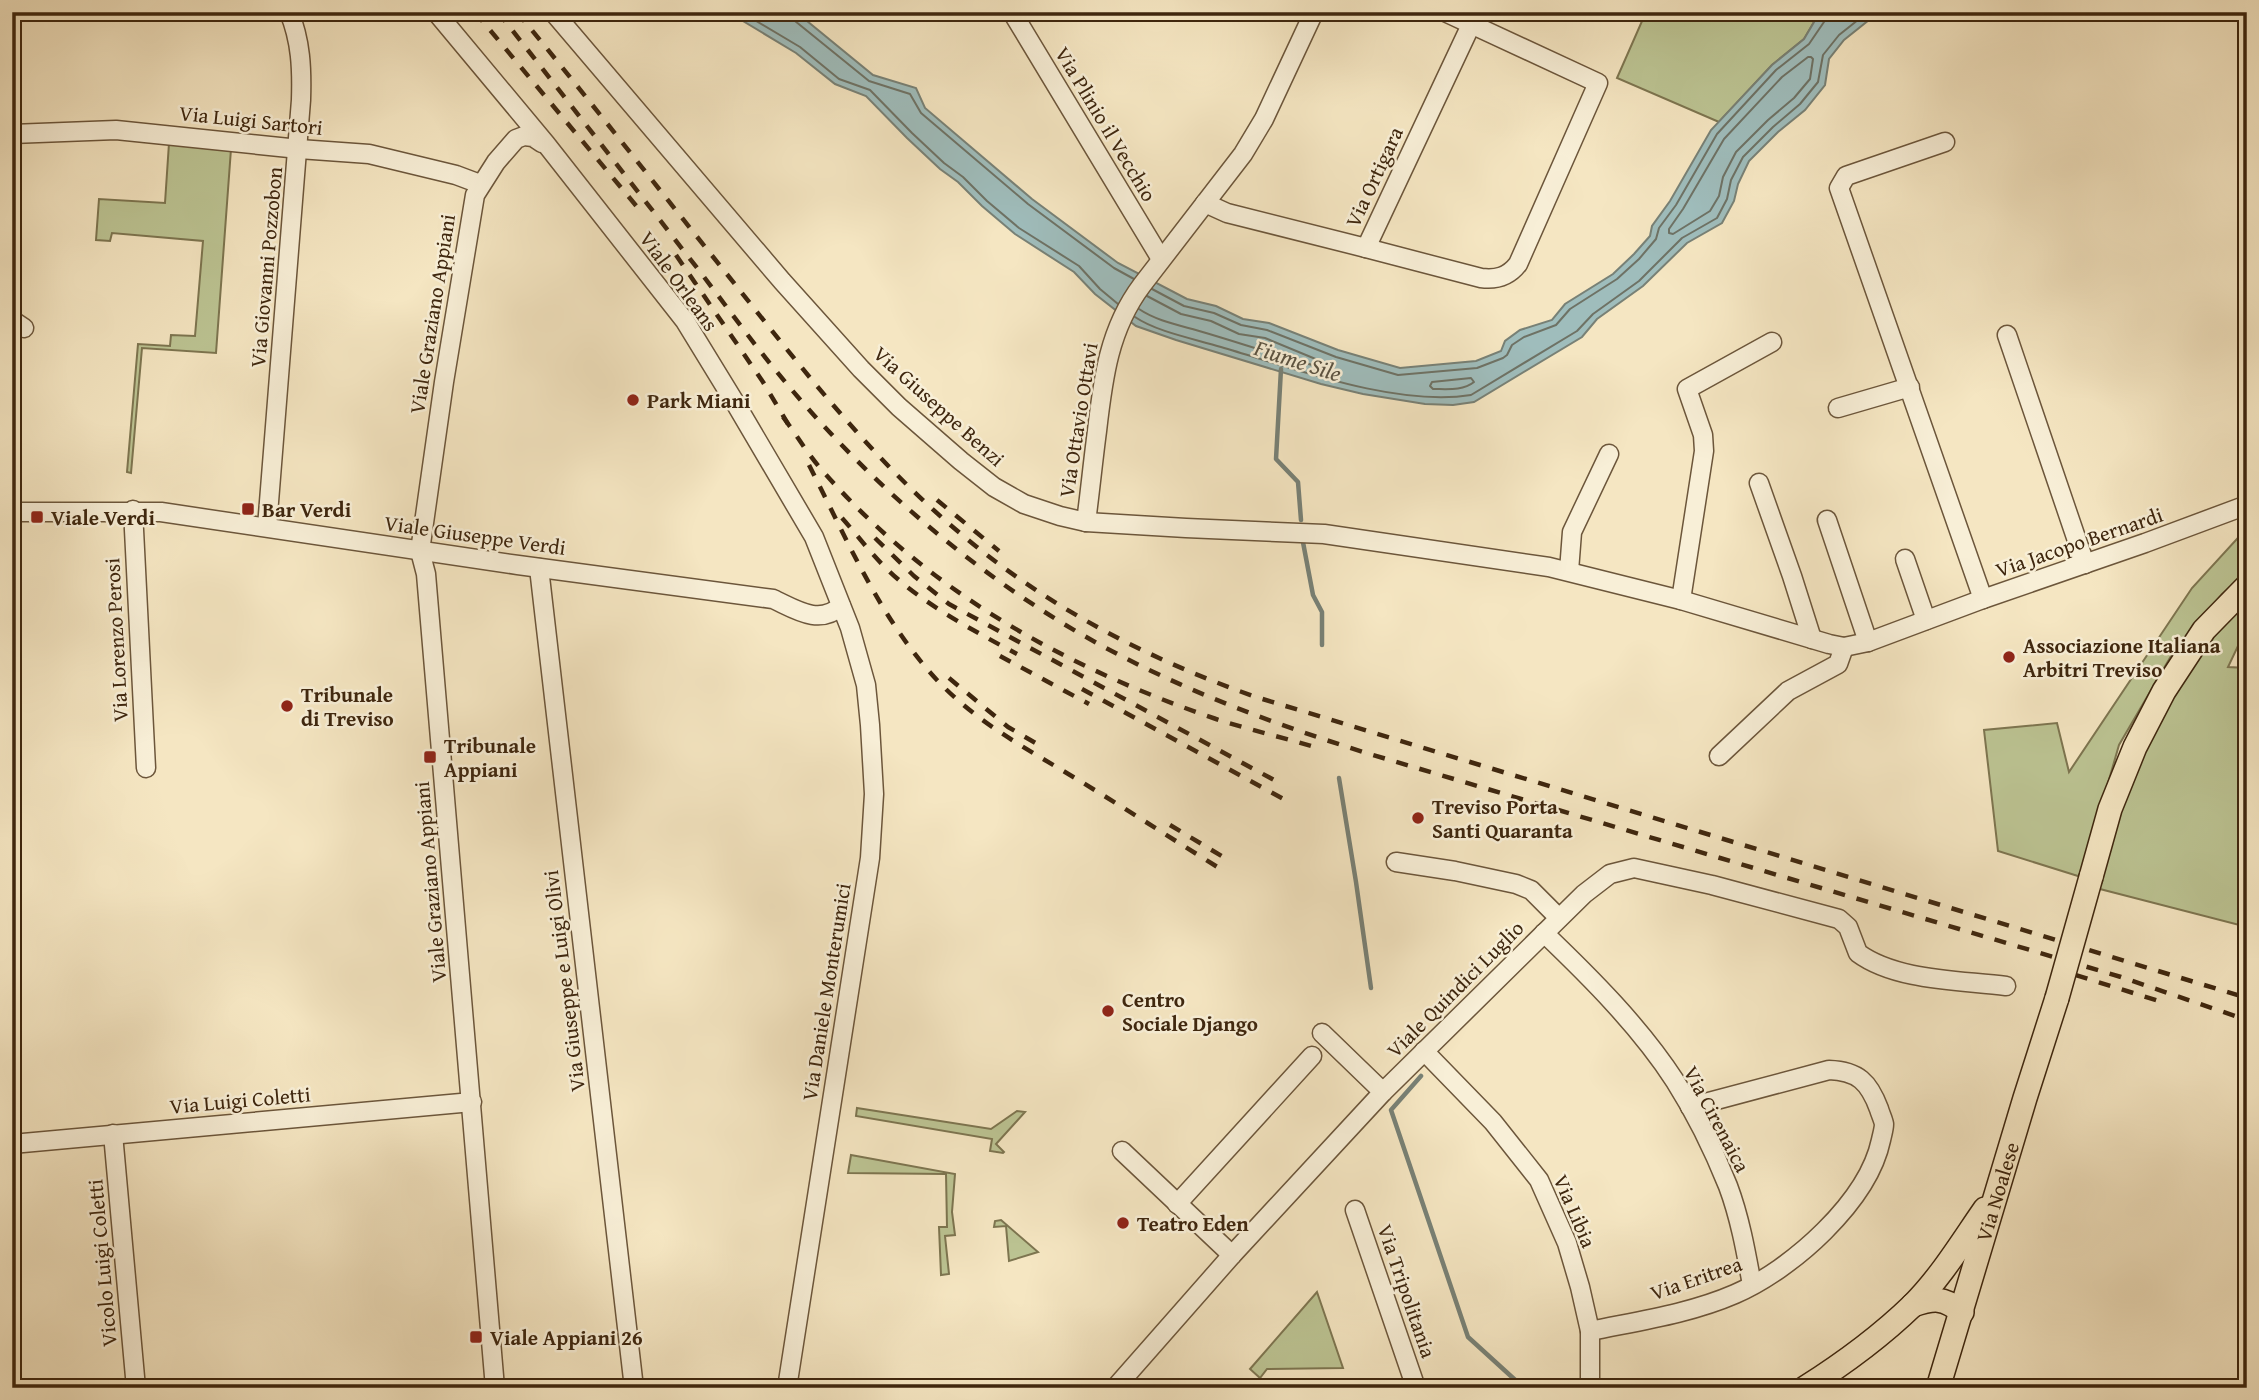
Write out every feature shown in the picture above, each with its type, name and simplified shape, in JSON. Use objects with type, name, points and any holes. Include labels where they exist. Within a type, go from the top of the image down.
[{"type":"main road","name":"Via Noalese","points":[[1938,1388],[2057,998],[2115,796],[2135,747],[2164,691],[2204,631],[2247,586]]},
{"type":"main road","points":[[1805,1388],[1836,1368],[1913,1305],[1944,1269],[1997,1191]]},
{"type":"main road","points":[[1913,1305],[1929,1300],[1941,1300],[1962,1312]]},
{"type":"street","name":"Via Giovanni Pozzobon","points":[[267,527],[299,149],[302,65],[298,35],[289,12]]},
{"type":"street","name":"Viale Orleans","points":[[436,12],[685,321],[814,537],[841,606]]},
{"type":"street","name":"Via Giuseppe Benzi","points":[[553,12],[782,281],[861,369],[899,407],[961,461],[1024,504],[1086,522],[1324,534],[1549,567],[1681,600],[1844,647]]},
{"type":"street","name":"Via Plinio il Vecchio","points":[[1012,12],[1156,266]]},
{"type":"street","points":[[1156,266],[1254,137],[1314,12]]},
{"type":"street","points":[[1366,248],[1490,279],[1506,275],[1518,264],[1598,83],[1475,18],[1445,12]]},
{"type":"street","name":"Via Ortigara","points":[[1205,203],[1227,213],[1366,248],[1475,18]]},
{"type":"street","points":[[509,102],[516,118],[516,139],[533,137],[545,144]]},
{"type":"street","name":"Via Luigi Sartori","points":[[12,134],[116,130],[369,154],[480,184]]},
{"type":"street","name":"Viale Graziano Appiani","points":[[495,1388],[426,574],[420,551],[475,195],[480,184],[516,139]]},
{"type":"street","points":[[1945,142],[1846,176],[1839,188],[1983,599]]},
{"type":"street","name":"Via Ottavio Ottavi","points":[[1086,522],[1108,353],[1117,326],[1132,297],[1156,266]]},
{"type":"street","points":[[2007,335],[2085,564]]},
{"type":"street","points":[[1681,600],[1704,452],[1703,435],[1687,388],[1772,342]]},
{"type":"street","points":[[1838,408],[1910,387]]},
{"type":"street","points":[[1569,571],[1572,532],[1609,454]]},
{"type":"street","points":[[1759,483],[1811,639]]},
{"type":"street","name":"Via Jacopo Bernardi","points":[[1844,647],[1868,642],[2247,505]]},
{"type":"street","name":"Via Lorenzo Perosi","points":[[132,510],[146,768]]},
{"type":"street","name":"Viale Giuseppe Verdi","points":[[12,512],[161,512],[420,551],[773,599],[810,615],[828,615],[841,606]]},
{"type":"street","points":[[1827,520],[1868,642]]},
{"type":"street","points":[[1905,559],[1926,620]]},
{"type":"street","name":"Via Giuseppe e Luigi Olivi","points":[[540,568],[634,1388]]},
{"type":"street","name":"Via Daniele Monterumici","points":[[787,1388],[871,846],[874,794],[866,685],[841,606]]},
{"type":"street","points":[[1719,756],[1788,691],[1838,664],[1844,647]]},
{"type":"street","name":"Viale Quindici Luglio","points":[[1396,862],[1516,884],[1531,890],[1559,918]]},
{"type":"street","name":"Viale Quindici Luglio","points":[[1117,1387],[1232,1255],[1383,1092],[1559,918],[1610,874],[1634,868],[1712,885],[1839,919],[1848,927],[1858,953],[1893,970],[2006,986]]},
{"type":"street","name":"Via Cirenaica","points":[[1544,933],[1618,1009],[1656,1054],[1690,1107],[1728,1187],[1742,1235],[1752,1285]]},
{"type":"street","points":[[1322,1033],[1383,1092]]},
{"type":"street","name":"Via Libia","points":[[1424,1051],[1493,1122],[1539,1180],[1567,1243],[1590,1331],[1590,1388]]},
{"type":"street","points":[[1177,1204],[1312,1056]]},
{"type":"street","name":"Via Eritrea","points":[[1590,1331],[1685,1311],[1735,1294],[1791,1261],[1824,1232],[1857,1192],[1879,1151],[1884,1125],[1876,1102],[1861,1078],[1846,1070],[1829,1070],[1690,1107]]},
{"type":"street","name":"Via Luigi Coletti","points":[[12,1144],[472,1102]]},
{"type":"street","name":"Vicolo Luigi Coletti","points":[[113,1134],[136,1388]]},
{"type":"street","points":[[1122,1151],[1232,1255]]},
{"type":"street","name":"Via Tripolitania","points":[[1355,1210],[1416,1388]]},
{"type":"green space","points":[[1646,12],[1825,12],[1817,17],[1804,39],[1772,65],[1719,122],[1617,78]]},
{"type":"green space","points":[[169,143],[231,149],[216,353],[142,348],[131,473],[127,472],[138,344],[170,346],[171,335],[195,336],[203,241],[112,233],[110,241],[96,240],[99,199],[165,203]]},
{"type":"green space","points":[[2246,529],[2247,573],[2222,594],[2171,656],[2119,745],[2081,877],[1998,851],[1984,730],[2057,723],[2069,772],[2192,588]]},
{"type":"green space","points":[[2247,600],[2247,627],[2228,667],[2247,668],[2247,927],[2096,888],[2128,782],[2155,725],[2206,645]]},
{"type":"green space","points":[[857,1108],[991,1129],[1017,1111],[1025,1112],[996,1144],[1003,1153],[990,1151],[992,1139],[856,1116]]},
{"type":"green space","points":[[851,1155],[955,1174],[952,1212],[955,1235],[945,1236],[949,1274],[941,1275],[939,1227],[947,1227],[946,1174],[848,1173]]},
{"type":"green space","points":[[1001,1220],[1038,1252],[1009,1261],[1006,1226],[994,1227],[995,1221]]},
{"type":"green space","points":[[1317,1292],[1343,1368],[1267,1369],[1260,1378],[1250,1369]]},
{"type":"water","name":"Fiume Sile","points":[[728,12],[796,12],[873,75],[916,88],[925,108],[1032,199],[1118,263],[1187,299],[1216,306],[1243,319],[1269,323],[1338,350],[1400,368],[1476,361],[1501,351],[1505,341],[1520,330],[1552,320],[1565,304],[1613,274],[1650,236],[1652,226],[1670,201],[1711,130],[1772,65],[1804,39],[1817,17],[1825,12],[1879,12],[1844,40],[1829,59],[1825,85],[1805,110],[1749,161],[1738,184],[1734,201],[1722,223],[1687,243],[1643,286],[1597,319],[1582,337],[1474,402],[1453,405],[1425,404],[1321,384],[1136,326],[1095,294],[1074,272],[1015,234],[982,206],[907,138],[866,96],[835,84],[796,53]]},
{"type":"waterway","name":"Fiume Sile","points":[[1281,369],[1276,459],[1298,482],[1301,520]]},
{"type":"waterway","points":[[1302,537],[1313,595],[1322,612],[1322,645]]},
{"type":"waterway","points":[[1339,778],[1371,988]]},
{"type":"waterway","points":[[1421,1076],[1391,1110],[1468,1337],[1524,1388]]},
{"type":"railway","points":[[475,12],[643,214]]},
{"type":"railway","points":[[498,12],[765,357],[839,443],[908,508],[981,568],[1096,643],[1212,698],[1332,742],[2121,977],[2247,1020]]},
{"type":"railway","points":[[517,12],[790,353],[871,448],[961,534],[1028,585],[1064,608],[1177,666],[1256,697],[2247,998]]},
{"type":"railway","points":[[676,255],[763,382],[788,424]]},
{"type":"railway","points":[[783,417],[816,463],[862,513],[952,588],[1001,620],[1052,649],[1160,698],[1216,719],[1318,748]]},
{"type":"railway","points":[[809,465],[865,576],[897,630],[951,694],[1000,732],[1219,868]]},
{"type":"railway","points":[[937,500],[999,551]]},
{"type":"railway","points":[[842,518],[883,565],[918,595],[950,617],[1017,654]]},
{"type":"railway","points":[[875,538],[914,576],[949,604],[1274,780]]},
{"type":"railway","points":[[1000,656],[1089,704]]},
{"type":"railway","points":[[949,678],[1008,727],[1039,745]]},
{"type":"railway","points":[[1082,689],[1287,801]]},
{"type":"railway","points":[[1170,825],[1230,861]]},
{"type":"railway","points":[[2053,968],[2162,1002]]},
{"type":"place","name":"Park Miani","points":[[633,400]]},
{"type":"place","name":"Bar Verdi","points":[[248,509]]},
{"type":"place","name":"Viale Verdi","points":[[37,517]]},
{"type":"place","name":"Associazione Italiana Arbitri Treviso","points":[[2009,657]]},
{"type":"place","name":"Tribunale di Treviso","points":[[287,706]]},
{"type":"place","name":"Tribunale Appiani","points":[[430,757]]},
{"type":"place","name":"Treviso Porta Santi Quaranta","points":[[1418,818]]},
{"type":"place","name":"Centro Sociale Django","points":[[1108,1011]]},
{"type":"place","name":"Teatro Eden","points":[[1123,1223]]},
{"type":"place","name":"Viale Appiani 26","points":[[476,1337]]}]
